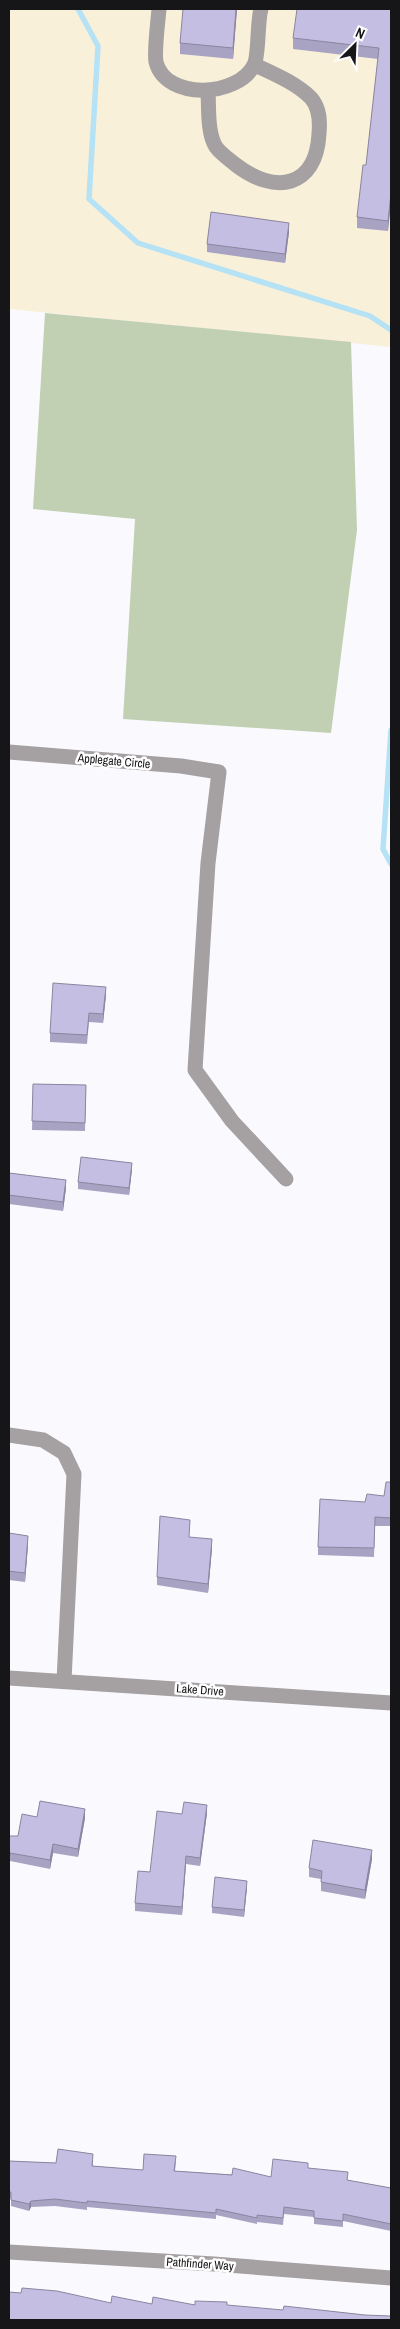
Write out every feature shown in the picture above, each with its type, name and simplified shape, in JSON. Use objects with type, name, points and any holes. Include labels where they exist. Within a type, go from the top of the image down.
[{"type":"street","points":[[159,9],[156,62],[166,78],[183,88],[208,91],[227,87],[243,77],[255,65],[260,9]]},
{"type":"street","points":[[208,91],[211,133],[216,147],[244,171],[256,177],[275,182],[294,181],[310,169],[316,155],[320,118],[312,99],[287,81],[255,65]]},
{"type":"street","name":"Applegate Circle","points":[[9,752],[182,766],[219,772],[208,862],[195,1070],[232,1121],[286,1179]]},
{"type":"street","points":[[9,1435],[43,1440],[64,1453],[74,1474],[64,1681]]},
{"type":"street","name":"Lake Drive","points":[[9,1678],[391,1703]]},
{"type":"street","name":"Pathfinder Way","points":[[9,2252],[214,2264],[391,2278]]},
{"type":"shaded area","points":[[9,9],[391,9],[391,347],[9,309]]},
{"type":"green space","points":[[45,313],[351,342],[357,530],[331,733],[123,719],[135,519],[33,509]]},
{"type":"building","points":[[183,9],[236,9],[233,48],[180,43]]},
{"type":"building","points":[[297,9],[391,9],[391,193],[388,221],[357,217],[363,165],[366,165],[379,48],[293,38]]},
{"type":"building","points":[[211,212],[289,223],[285,254],[207,244]]},
{"type":"building","points":[[53,983],[106,987],[103,1014],[89,1013],[87,1035],[50,1033]]},
{"type":"building","points":[[33,1084],[86,1085],[85,1123],[32,1121]]},
{"type":"building","points":[[81,1157],[132,1163],[129,1188],[78,1182]]},
{"type":"building","points":[[9,1173],[66,1180],[63,1202],[9,1195]]},
{"type":"building","points":[[386,1482],[391,1482],[391,1518],[375,1517],[374,1548],[318,1547],[320,1499],[365,1502],[367,1494],[384,1496]]},
{"type":"building","points":[[160,1516],[190,1520],[189,1537],[212,1539],[208,1584],[157,1577]]},
{"type":"building","points":[[9,1533],[28,1536],[25,1573],[9,1571]]},
{"type":"building","points":[[40,1801],[85,1809],[78,1849],[53,1844],[50,1860],[10,1853],[9,1856],[9,1836],[18,1836],[22,1814],[37,1817]]},
{"type":"building","points":[[184,1802],[207,1805],[200,1858],[186,1856],[182,1907],[135,1903],[138,1871],[150,1872],[157,1811],[182,1814]]},
{"type":"building","points":[[313,1840],[372,1850],[365,1890],[321,1882],[322,1871],[309,1868]]},
{"type":"building","points":[[215,1877],[247,1881],[244,1910],[212,1907]]},
{"type":"building","points":[[58,2149],[93,2154],[92,2166],[143,2170],[144,2154],[176,2156],[174,2171],[232,2175],[233,2168],[271,2177],[273,2159],[308,2163],[308,2168],[348,2172],[347,2180],[391,2188],[391,2224],[343,2214],[343,2221],[314,2218],[314,2211],[284,2207],[283,2218],[257,2215],[257,2218],[216,2209],[216,2213],[87,2201],[87,2203],[55,2199],[31,2201],[29,2204],[11,2200],[11,2192],[9,2192],[9,2161],[56,2163]]},
{"type":"building","points":[[22,2288],[57,2291],[111,2303],[112,2296],[152,2304],[153,2297],[195,2305],[195,2301],[227,2302],[227,2305],[283,2310],[284,2306],[391,2316],[391,2320],[9,2320],[9,2292],[21,2293]]},
{"type":"waterway","points":[[78,9],[98,46],[89,199],[138,243],[370,316],[391,330]]},
{"type":"waterway","points":[[391,730],[383,849],[391,864]]}]
